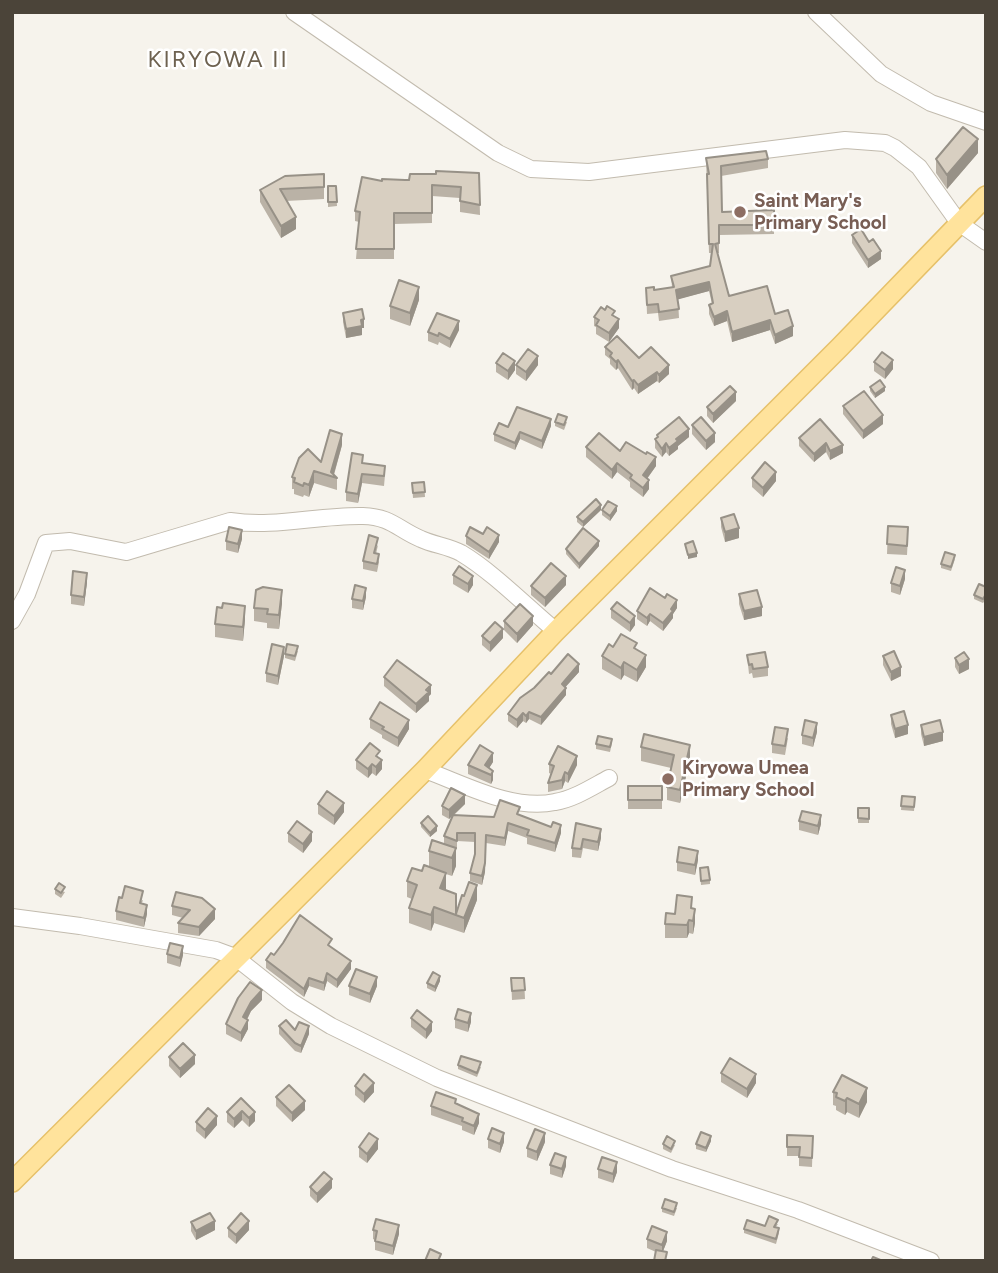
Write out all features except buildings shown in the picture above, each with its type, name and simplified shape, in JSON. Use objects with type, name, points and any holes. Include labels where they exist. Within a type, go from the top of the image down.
[{"type":"main road","points":[[13,1179],[425,770],[556,631],[840,347],[986,196]]},
{"type":"street","points":[[294,12],[498,153],[531,169],[589,172],[845,140],[884,143],[919,167],[959,223],[986,242]]},
{"type":"street","points":[[816,12],[881,74],[931,103],[986,122]]},
{"type":"street","points":[[12,621],[27,594],[46,543],[70,541],[126,552],[230,521],[247,524],[276,523],[365,516],[384,518],[420,539],[462,554],[556,631]]},
{"type":"street","points":[[425,770],[501,797],[538,804],[569,798],[610,778]]},
{"type":"street","points":[[12,917],[189,945],[235,957],[292,1002],[331,1026],[437,1078],[672,1169],[798,1210],[931,1261]]},
{"type":"place","name":"Saint Mary's Primary School","points":[[740,212]]},
{"type":"place","name":"Kiryowa Umea Primary School","points":[[668,779]]},
{"type":"district","name":"KIRYOWA II","points":[[218,60]]}]
